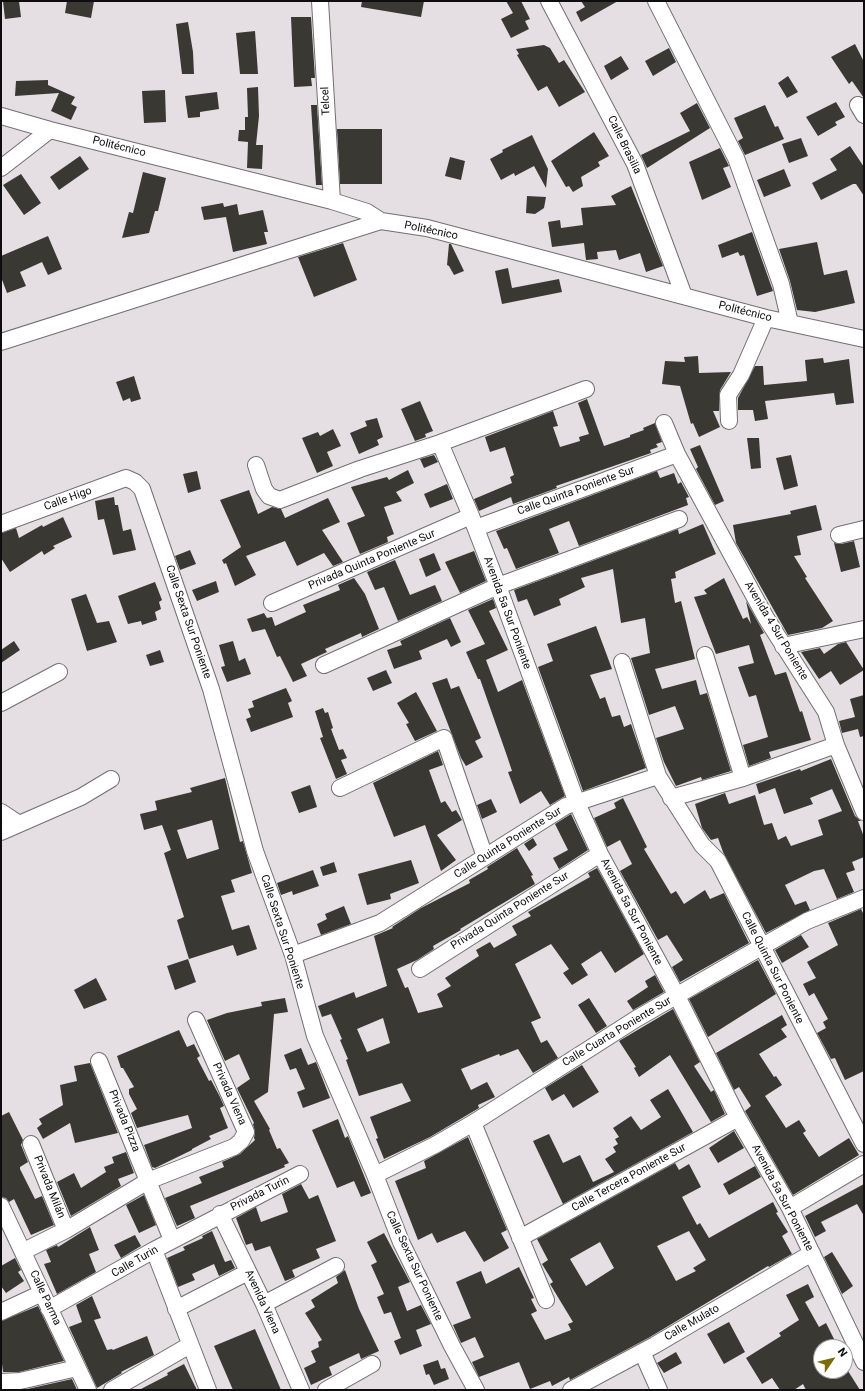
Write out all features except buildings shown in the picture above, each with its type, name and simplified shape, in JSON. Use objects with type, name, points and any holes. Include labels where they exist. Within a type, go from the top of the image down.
[{"type":"street","name":"Telcel","points":[[320,1],[332,201]]},
{"type":"street","name":"Calle Brasilia","points":[[549,1],[634,164],[684,296]]},
{"type":"street","points":[[656,1],[736,158],[780,284],[790,323]]},
{"type":"street","name":"Politécnico","points":[[1,116],[50,130],[332,201],[367,212],[381,221],[427,228],[766,318],[864,339]]},
{"type":"street","points":[[1,168],[50,130]]},
{"type":"street","points":[[1,342],[381,221]]},
{"type":"street","points":[[729,421],[728,395],[741,375],[766,318]]},
{"type":"street","points":[[256,465],[264,489],[269,496],[280,500],[360,469],[440,443],[586,389]]},
{"type":"street","name":"Avenida 4 Sur Poniente","points":[[664,423],[677,454],[783,646],[826,712],[836,745],[864,812]]},
{"type":"street","name":"Avenida 5a Sur Poniente","points":[[440,443],[498,586],[577,803],[600,854],[677,996],[738,1118],[790,1208],[864,1362]]},
{"type":"street","name":"Calle Quinta Poniente Sur","points":[[473,522],[677,454]]},
{"type":"street","name":"Calle Higo","points":[[1,524],[126,478],[135,482]]},
{"type":"street","name":"Calle Sexta Sur Poniente","points":[[135,482],[142,489],[211,689],[255,851],[293,956],[315,1036],[375,1175],[401,1242],[452,1346],[476,1390]]},
{"type":"street","points":[[324,665],[498,586],[678,519]]},
{"type":"street","name":"Privada Quinta Poniente Sur","points":[[272,603],[473,522]]},
{"type":"street","points":[[839,535],[864,529]]},
{"type":"street","points":[[783,646],[864,629]]},
{"type":"street","points":[[705,655],[743,778]]},
{"type":"street","points":[[622,662],[658,776],[671,798],[743,778],[836,745]]},
{"type":"street","points":[[1,703],[59,672]]},
{"type":"street","points":[[340,788],[444,738],[485,857]]},
{"type":"street","name":"Calle Quinta Poniente Sur","points":[[293,956],[380,923],[566,806],[658,776]]},
{"type":"street","points":[[1,832],[81,797],[111,779]]},
{"type":"street","name":"Calle Quinta Sur Poniente","points":[[671,798],[702,845],[718,861],[761,947],[864,1144]]},
{"type":"street","points":[[1,812],[19,824]]},
{"type":"street","name":"Privada Quinta Poniente Sur","points":[[420,968],[600,854]]},
{"type":"street","name":"Calle Cuarta Poniente Sur","points":[[375,1175],[436,1144],[472,1123],[636,1019],[761,947],[807,921],[864,898]]},
{"type":"street","name":"Privada Viena","points":[[148,1181],[234,1147],[241,1141],[246,1132],[196,1020]]},
{"type":"street","name":"Privada Pizza","points":[[99,1061],[172,1240]]},
{"type":"street","name":"Calle Tercera Poniente Sur","points":[[520,1238],[738,1118]]},
{"type":"street","points":[[472,1123],[546,1300]]},
{"type":"street","name":"Privada Milán","points":[[31,1144],[66,1230]]},
{"type":"street","points":[[790,1208],[864,1164]]},
{"type":"street","name":"Privada Turin","points":[[220,1214],[300,1174]]},
{"type":"street","points":[[24,1251],[66,1230],[148,1181]]},
{"type":"street","name":"Calle Parma","points":[[1,1206],[24,1251],[49,1309],[64,1336],[88,1390]]},
{"type":"street","name":"Calle Turin","points":[[49,1309],[220,1214]]},
{"type":"street","name":"Avenida Viena","points":[[220,1214],[264,1304],[301,1390]]},
{"type":"street","points":[[154,1250],[208,1390]]},
{"type":"street","name":"Calle Mulato","points":[[571,1390],[642,1352],[812,1253]]},
{"type":"street","points":[[264,1304],[336,1266]]},
{"type":"street","points":[[176,1309],[248,1272]]},
{"type":"street","points":[[1,1312],[42,1293]]},
{"type":"street","points":[[112,1390],[190,1345]]},
{"type":"street","points":[[642,1352],[659,1390]]},
{"type":"street","points":[[326,1390],[372,1364]]},
{"type":"street","points":[[1,1382],[20,1381],[77,1368]]}]
